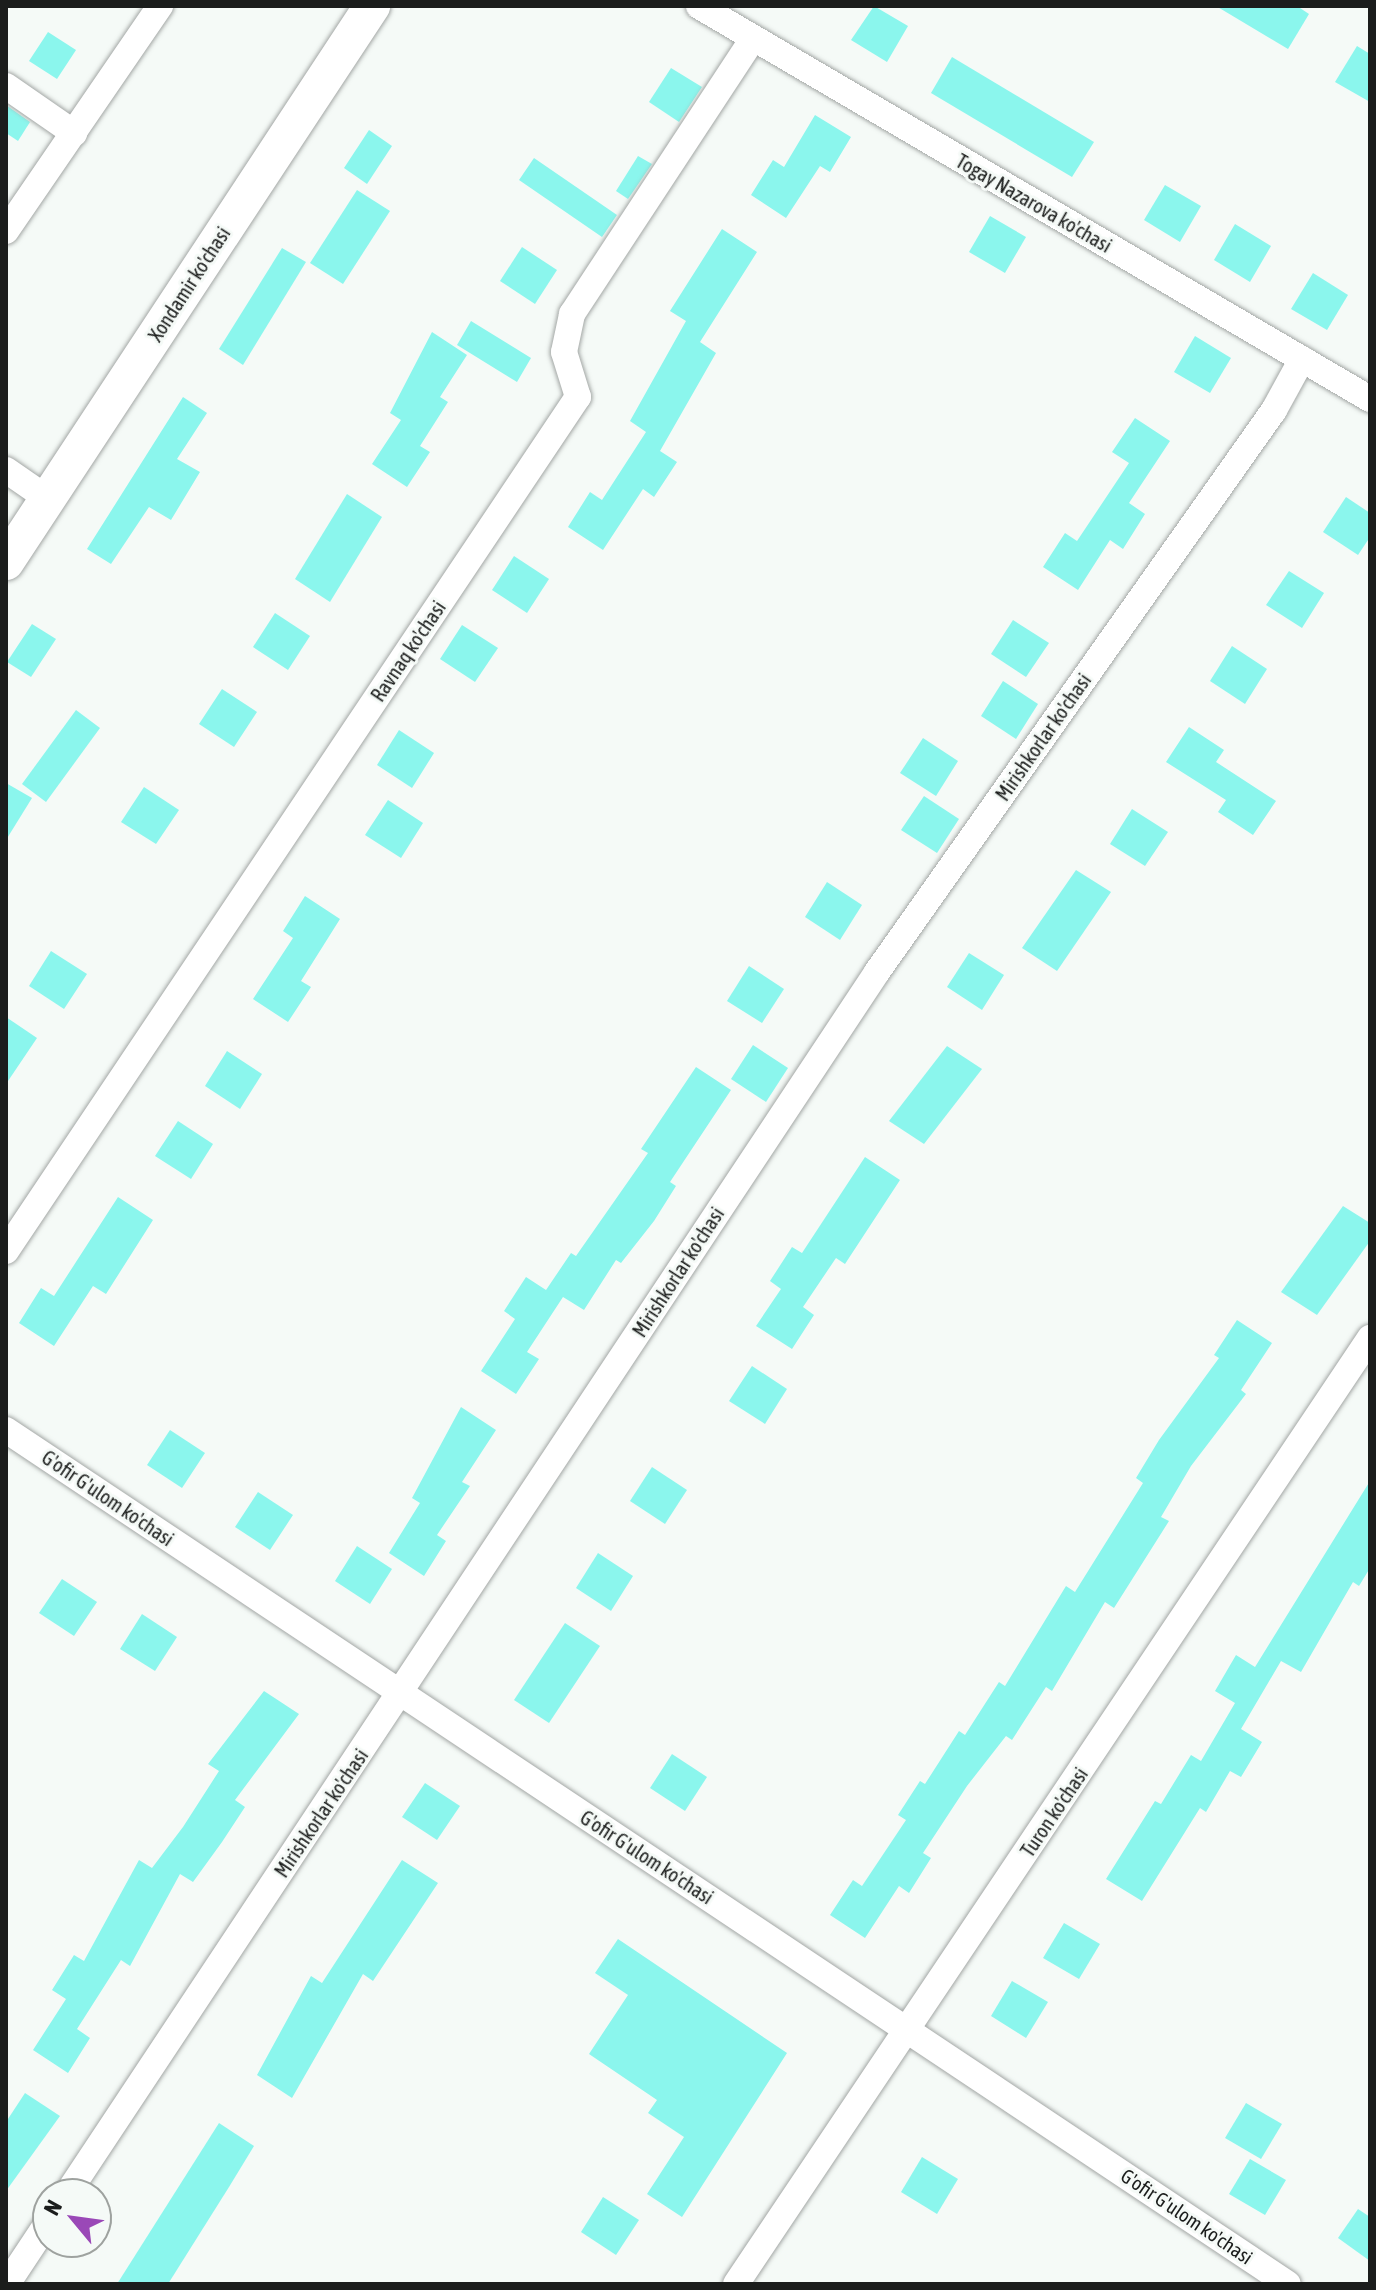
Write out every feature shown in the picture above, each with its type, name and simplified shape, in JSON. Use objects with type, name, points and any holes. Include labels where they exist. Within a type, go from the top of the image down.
[{"type":"main road","name":"Xondamir ko'chasi","points":[[6,562],[372,6]]},
{"type":"street","points":[[6,231],[160,6]]},
{"type":"street","name":"Togay Nazarova ko'chasi","points":[[699,6],[1370,399]]},
{"type":"street","name":"Ravnaq ko'chasi","points":[[6,1251],[578,397],[564,352],[572,314],[753,38]]},
{"type":"street","points":[[6,86],[74,133]]},
{"type":"street","name":"Mirishkorlar ko'chasi","points":[[78,2178],[877,972],[1274,410],[1302,359]]},
{"type":"street","points":[[6,470],[48,499]]},
{"type":"street","name":"Turon ko'chasi","points":[[736,2284],[1370,1338]]},
{"type":"street","name":"G'ofir G'ulom ko'chasi","points":[[6,1430],[1288,2284]]},
{"type":"street","points":[[7,2284],[32,2246]]},
{"type":"building","points":[[874,6],[908,26],[887,62],[851,40]]},
{"type":"building","points":[[1216,6],[1297,6],[1309,14],[1288,49]]},
{"type":"building","points":[[48,32],[76,50],[57,79],[29,61]]},
{"type":"building","points":[[1357,46],[1370,54],[1370,102],[1335,82]]},
{"type":"building","points":[[952,57],[1094,142],[1072,177],[931,93]]},
{"type":"building","points":[[671,68],[702,87],[679,122],[649,102]]},
{"type":"building","points":[[6,105],[30,122],[18,141],[6,133]]},
{"type":"building","points":[[815,115],[851,137],[830,172],[820,166],[786,218],[751,195],[773,160],[784,167]]},
{"type":"building","points":[[369,130],[392,146],[367,184],[344,168]]},
{"type":"building","points":[[638,156],[652,164],[628,199],[616,191]]},
{"type":"building","points":[[534,158],[617,215],[602,237],[519,180]]},
{"type":"building","points":[[1165,185],[1201,206],[1180,242],[1144,220]]},
{"type":"building","points":[[357,190],[390,211],[343,284],[310,263]]},
{"type":"building","points":[[990,216],[1026,237],[1005,273],[969,252]]},
{"type":"building","points":[[1235,224],[1271,246],[1250,282],[1214,260]]},
{"type":"building","points":[[722,229],[757,252],[700,342],[716,353],[660,451],[677,462],[654,497],[643,489],[603,550],[568,527],[590,492],[602,500],[646,432],[630,421],[686,321],[670,311]]},
{"type":"building","points":[[522,247],[557,270],[535,304],[500,281]]},
{"type":"building","points":[[282,248],[306,262],[243,365],[219,349]]},
{"type":"building","points":[[1313,273],[1348,295],[1327,330],[1291,309]]},
{"type":"building","points":[[471,321],[531,358],[517,382],[457,345]]},
{"type":"building","points":[[432,332],[467,355],[440,397],[448,402],[420,446],[430,452],[407,487],[372,464],[401,420],[390,413]]},
{"type":"building","points":[[1195,336],[1231,358],[1210,393],[1174,372]]},
{"type":"building","points":[[183,397],[207,413],[177,459],[200,472],[171,520],[149,507],[111,564],[87,549]]},
{"type":"building","points":[[1135,418],[1170,441],[1129,503],[1145,514],[1123,549],[1110,540],[1078,590],[1043,567],[1065,533],[1077,541],[1129,463],[1112,452]]},
{"type":"building","points":[[347,494],[382,517],[330,602],[295,579]]},
{"type":"building","points":[[1346,497],[1370,513],[1370,537],[1358,555],[1323,532]]},
{"type":"building","points":[[514,556],[549,579],[527,613],[492,590]]},
{"type":"building","points":[[1289,571],[1324,593],[1302,628],[1266,605]]},
{"type":"building","points":[[275,613],[310,636],[288,670],[253,647]]},
{"type":"building","points":[[1013,620],[1049,643],[1026,677],[991,654]]},
{"type":"building","points":[[32,624],[56,639],[31,677],[7,662]]},
{"type":"building","points":[[462,625],[498,648],[475,682],[440,659]]},
{"type":"building","points":[[1232,646],[1267,669],[1245,704],[1210,681]]},
{"type":"building","points":[[1003,681],[1038,704],[1016,739],[981,716]]},
{"type":"building","points":[[222,689],[257,712],[234,747],[199,724]]},
{"type":"building","points":[[76,710],[100,728],[46,802],[22,784]]},
{"type":"building","points":[[1189,727],[1224,750],[1216,762],[1276,801],[1253,835],[1218,812],[1226,800],[1166,762]]},
{"type":"building","points":[[399,730],[434,753],[412,788],[377,765]]},
{"type":"building","points":[[923,738],[958,761],[936,796],[900,773]]},
{"type":"building","points":[[6,783],[32,798],[6,840]]},
{"type":"building","points":[[144,787],[179,810],[156,844],[121,822]]},
{"type":"building","points":[[924,796],[959,819],[937,853],[901,830]]},
{"type":"building","points":[[388,800],[423,823],[401,858],[365,835]]},
{"type":"building","points":[[1132,809],[1168,832],[1145,866],[1110,844]]},
{"type":"building","points":[[1076,870],[1111,892],[1057,971],[1022,948]]},
{"type":"building","points":[[827,882],[862,905],[840,940],[805,917]]},
{"type":"building","points":[[305,896],[340,919],[301,981],[311,987],[288,1022],[253,999],[293,938],[283,931]]},
{"type":"building","points":[[51,951],[87,974],[64,1009],[29,986]]},
{"type":"building","points":[[969,953],[1004,975],[982,1010],[947,987]]},
{"type":"building","points":[[749,966],[784,989],[762,1023],[727,1001]]},
{"type":"building","points":[[6,1017],[37,1038],[6,1084]]},
{"type":"building","points":[[753,1045],[788,1068],[766,1102],[731,1079]]},
{"type":"building","points":[[947,1046],[982,1069],[924,1144],[889,1121]]},
{"type":"building","points":[[227,1051],[262,1074],[240,1109],[205,1086]]},
{"type":"building","points":[[696,1067],[731,1090],[670,1182],[676,1186],[654,1221],[621,1263],[616,1260],[584,1310],[563,1297],[527,1352],[539,1359],[516,1394],[481,1371],[515,1319],[504,1311],[526,1277],[546,1290],[571,1253],[576,1256],[648,1153],[641,1149]]},
{"type":"building","points":[[178,1121],[213,1144],[191,1179],[155,1156]]},
{"type":"building","points":[[865,1157],[900,1180],[845,1264],[836,1258],[803,1307],[814,1315],[792,1349],[756,1326],[781,1289],[770,1281],[792,1247],[802,1253]]},
{"type":"building","points":[[118,1197],[153,1220],[106,1294],[93,1286],[54,1346],[19,1323],[41,1288],[54,1296]]},
{"type":"building","points":[[1343,1206],[1370,1223],[1370,1241],[1317,1315],[1281,1292]]},
{"type":"building","points":[[1237,1320],[1272,1343],[1241,1390],[1246,1394],[1191,1466],[1161,1517],[1169,1521],[1114,1608],[1105,1602],[1052,1691],[1046,1687],[1012,1740],[1006,1736],[967,1786],[923,1853],[931,1858],[909,1893],[899,1886],[865,1938],[830,1915],[853,1880],[862,1886],[906,1820],[898,1815],[920,1781],[925,1784],[959,1731],[965,1735],[999,1682],[1005,1686],[1066,1586],[1075,1592],[1143,1483],[1136,1478],[1159,1440],[1219,1358],[1214,1355]]},
{"type":"building","points":[[752,1366],[787,1389],[765,1424],[729,1401]]},
{"type":"building","points":[[461,1407],[496,1430],[462,1482],[470,1486],[437,1535],[446,1541],[424,1576],[389,1553],[420,1503],[412,1498]]},
{"type":"building","points":[[170,1430],[205,1453],[182,1488],[147,1465]]},
{"type":"building","points":[[652,1467],[687,1490],[665,1524],[630,1501]]},
{"type":"building","points":[[1370,1481],[1370,1568],[1359,1586],[1353,1582],[1301,1672],[1281,1661],[1241,1729],[1262,1742],[1241,1777],[1230,1771],[1206,1812],[1200,1808],[1142,1901],[1106,1879],[1155,1801],[1161,1804],[1191,1755],[1201,1761],[1235,1703],[1215,1691],[1236,1655],[1255,1667]]},
{"type":"building","points":[[258,1492],[293,1515],[270,1550],[235,1527]]},
{"type":"building","points":[[357,1546],[392,1569],[370,1604],[335,1581]]},
{"type":"building","points":[[598,1553],[633,1576],[611,1611],[576,1588]]},
{"type":"building","points":[[62,1579],[97,1602],[74,1636],[39,1613]]},
{"type":"building","points":[[142,1614],[177,1637],[155,1671],[120,1649]]},
{"type":"building","points":[[565,1623],[600,1646],[549,1723],[514,1700]]},
{"type":"building","points":[[264,1691],[299,1714],[235,1800],[245,1807],[222,1842],[193,1882],[180,1874],[130,1966],[121,1960],[77,2029],[90,2038],[68,2073],[33,2050],[66,1999],[52,1990],[74,1955],[84,1961],[139,1860],[152,1868],[183,1827],[219,1771],[208,1764]]},
{"type":"building","points":[[672,1754],[707,1777],[685,1811],[650,1788]]},
{"type":"building","points":[[425,1783],[460,1806],[437,1840],[402,1817]]},
{"type":"building","points":[[402,1860],[438,1883],[373,1981],[363,1974],[292,2098],[257,2075],[311,1976],[322,1983]]},
{"type":"building","points":[[1064,1923],[1100,1944],[1079,1979],[1043,1958]]},
{"type":"building","points":[[618,1939],[787,2053],[682,2217],[647,2194],[684,2137],[648,2113],[657,2100],[589,2054],[628,1995],[595,1973]]},
{"type":"building","points":[[1012,1981],[1048,2002],[1026,2038],[991,2016]]},
{"type":"building","points":[[25,2093],[60,2116],[6,2191],[6,2122]]},
{"type":"building","points":[[1246,2103],[1282,2124],[1261,2159],[1225,2138]]},
{"type":"building","points":[[219,2123],[254,2146],[168,2284],[117,2284]]},
{"type":"building","points":[[922,2157],[958,2179],[937,2214],[901,2192]]},
{"type":"building","points":[[1250,2159],[1286,2180],[1265,2215],[1229,2194]]},
{"type":"building","points":[[603,2197],[639,2220],[616,2255],[581,2232]]},
{"type":"building","points":[[1358,2209],[1370,2217],[1370,2261],[1338,2238]]}]
